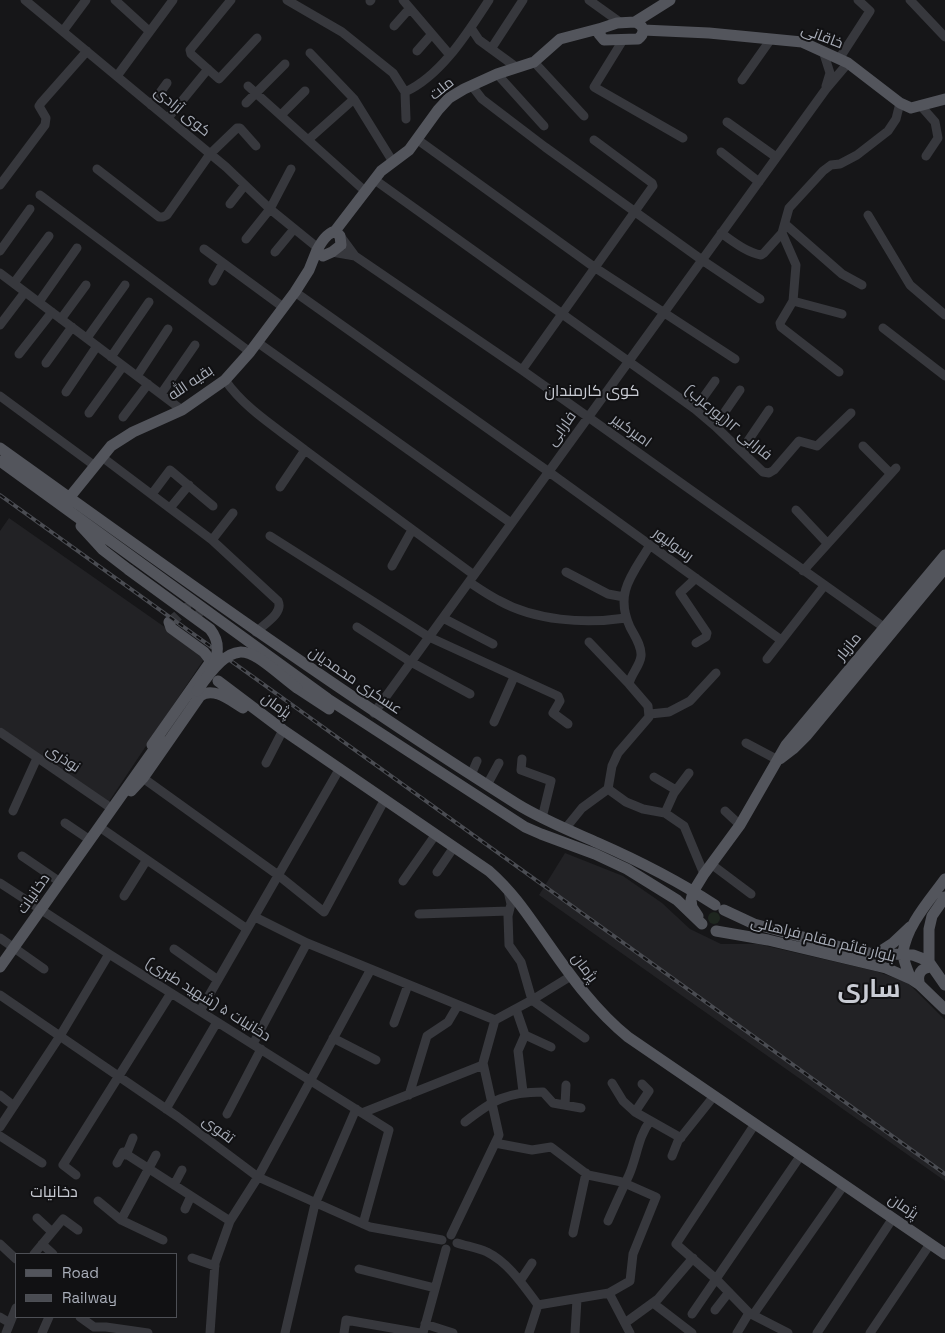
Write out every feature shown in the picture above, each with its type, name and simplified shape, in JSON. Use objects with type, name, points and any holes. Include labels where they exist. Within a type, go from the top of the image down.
[{"type":"main road","points":[[578,33],[604,40],[638,38],[642,36],[639,26],[670,0]]},
{"type":"main road","name":"خاقانی","points":[[602,28],[621,23],[802,42],[844,61],[900,103]]},
{"type":"main road","points":[[602,28],[600,34],[604,40]]},
{"type":"main road","name":"ملت","points":[[338,234],[382,171],[409,150],[438,110],[450,98],[497,74],[534,62],[560,40],[578,33],[602,28]]},
{"type":"main road","points":[[900,103],[911,108],[945,99]]},
{"type":"main road","points":[[338,234],[341,245],[309,270],[325,238],[338,234]]},
{"type":"main road","points":[[318,249],[322,256],[331,253]]},
{"type":"main road","name":"بقیه الله","points":[[67,503],[111,446],[133,432],[182,410],[224,380],[250,352],[309,270]]},
{"type":"main road","name":"عسکری محمدیان","points":[[0,448],[110,541],[328,699],[525,827],[595,854],[627,869],[677,900],[702,922]]},
{"type":"main road","name":"عسکری محمدیان","points":[[0,461],[67,503],[374,713],[520,806],[565,829],[655,870],[719,907]]},
{"type":"main road","points":[[67,503],[103,550],[210,629],[214,634],[219,652],[211,666],[126,782],[122,796]]},
{"type":"main road","points":[[110,541],[112,547],[170,591]]},
{"type":"main road","name":"مازیار","points":[[693,892],[740,825],[786,745],[794,742],[939,571],[945,555]]},
{"type":"main road","name":"مازیار","points":[[794,742],[884,628],[939,571]]},
{"type":"main road","points":[[208,617],[316,695],[328,699]]},
{"type":"main road","points":[[169,622],[171,628],[204,652],[211,666]]},
{"type":"main road","points":[[211,666],[227,656],[240,651],[248,652],[257,656],[297,688],[341,717],[388,739]]},
{"type":"main road","name":"دخانیات","points":[[91,839],[101,828],[154,748],[162,741],[197,691],[211,666]]},
{"type":"main road","name":"پژمان","points":[[218,680],[280,728],[436,834],[507,886],[522,904],[571,976],[595,1007],[628,1037],[945,1254]]},
{"type":"main road","points":[[122,796],[142,778],[200,696],[205,692],[220,694],[268,724],[280,728]]},
{"type":"main road","points":[[366,724],[374,713]]},
{"type":"main road","name":"دخانیات","points":[[0,967],[111,808],[122,796]]},
{"type":"main road","points":[[693,892],[692,907],[707,929],[716,931],[722,928],[726,922],[726,916],[707,891],[704,874]]},
{"type":"main road","points":[[945,879],[914,924],[905,944],[903,955],[915,982],[945,1009]]},
{"type":"main road","points":[[945,897],[932,916],[929,929],[931,965],[945,985]]},
{"type":"main road","points":[[702,922],[702,913],[705,909],[719,907]]},
{"type":"main road","name":"بلوار قائم مقام فراهانی","points":[[719,907],[754,924],[772,929],[848,949],[876,954],[913,955],[931,965]]},
{"type":"main road","points":[[876,954],[893,943],[914,924]]},
{"type":"main road","name":"بلوار قائم مقام فراهانی","points":[[716,931],[768,940],[886,968],[915,982]]},
{"type":"main road","points":[[915,982],[920,972],[931,965]]},
{"type":"street","name":"کوی آزادی","points":[[25,0],[168,118],[318,249]]},
{"type":"street","points":[[62,31],[86,0]]},
{"type":"street","points":[[115,0],[149,31]]},
{"type":"street","points":[[117,76],[174,0]]},
{"type":"street","points":[[231,0],[189,52],[219,78],[257,38]]},
{"type":"street","points":[[287,0],[342,32],[393,73],[406,92],[406,119]]},
{"type":"street","points":[[403,0],[450,54]]},
{"type":"street","points":[[406,92],[419,86],[436,72],[471,28],[489,0]]},
{"type":"street","points":[[491,50],[523,0]]},
{"type":"street","points":[[589,0],[621,23]]},
{"type":"street","name":"فارابی","points":[[374,713],[826,89],[844,61],[870,11],[858,0]]},
{"type":"street","points":[[910,0],[945,37]]},
{"type":"street","points":[[394,26],[410,8]]},
{"type":"street","points":[[471,28],[479,40],[516,67]]},
{"type":"street","points":[[417,51],[432,34]]},
{"type":"street","points":[[742,80],[771,39]]},
{"type":"street","points":[[623,40],[594,87],[683,138]]},
{"type":"street","points":[[823,51],[830,72],[826,89]]},
{"type":"street","points":[[0,185],[45,125],[46,118],[39,106],[87,52]]},
{"type":"street","points":[[310,53],[354,99],[393,162]]},
{"type":"street","points":[[534,62],[584,116]]},
{"type":"street","points":[[246,103],[285,64]]},
{"type":"street","points":[[168,118],[208,69]]},
{"type":"street","points":[[497,74],[544,126]]},
{"type":"street","points":[[151,105],[167,83]]},
{"type":"street","points":[[248,86],[366,192]]},
{"type":"street","points":[[472,86],[490,105],[635,212],[760,299]]},
{"type":"street","points":[[281,115],[305,91]]},
{"type":"street","points":[[309,139],[354,99]]},
{"type":"street","points":[[721,233],[742,248],[761,255],[777,240],[789,208],[823,171],[831,165],[840,164],[857,155],[888,131],[896,118],[900,103]]},
{"type":"street","points":[[920,105],[935,122],[938,138],[926,156]]},
{"type":"street","points":[[727,122],[776,157]]},
{"type":"street","points":[[97,169],[159,216],[163,217],[167,215],[210,154],[237,128],[240,128],[256,146]]},
{"type":"street","points":[[418,140],[594,267],[663,314],[735,359]]},
{"type":"street","points":[[522,370],[653,184],[594,140]]},
{"type":"street","points":[[721,152],[759,182]]},
{"type":"street","points":[[246,239],[270,208],[291,169]]},
{"type":"street","name":"فارابی ۱۲(پورعرب)","points":[[375,180],[695,409],[763,472],[769,473],[797,442],[802,440],[817,446],[852,413]]},
{"type":"street","points":[[230,204],[245,185]]},
{"type":"street","points":[[40,195],[250,352]]},
{"type":"street","points":[[0,251],[30,210]]},
{"type":"street","points":[[868,214],[910,285],[945,315]]},
{"type":"street","points":[[783,228],[842,274],[862,285]]},
{"type":"street","points":[[783,228],[796,265],[793,301],[780,323],[781,327],[839,372]]},
{"type":"street","points":[[275,252],[294,229]]},
{"type":"street","name":"امیرکبیر","points":[[338,234],[355,256],[522,370],[884,628]]},
{"type":"street","points":[[14,283],[49,236]]},
{"type":"street","points":[[39,302],[77,248]]},
{"type":"street","points":[[204,249],[283,307]]},
{"type":"street","points":[[331,253],[355,256]]},
{"type":"street","points":[[213,281],[223,263]]},
{"type":"street","points":[[0,274],[182,410]]},
{"type":"street","points":[[61,319],[86,285]]},
{"type":"street","points":[[87,338],[126,285]]},
{"type":"street","points":[[0,325],[25,292]]},
{"type":"street","name":"رسولپور","points":[[295,292],[781,640]]},
{"type":"street","points":[[793,301],[842,314]]},
{"type":"street","points":[[111,356],[150,302]]},
{"type":"street","points":[[19,354],[52,312]]},
{"type":"street","points":[[46,363],[72,327]]},
{"type":"street","points":[[883,328],[945,376]]},
{"type":"street","points":[[137,376],[168,329]]},
{"type":"street","points":[[257,342],[511,523]]},
{"type":"street","points":[[161,394],[195,345]]},
{"type":"street","points":[[66,392],[97,346]]},
{"type":"street","points":[[89,413],[123,366]]},
{"type":"street","points":[[224,380],[234,393],[250,408],[412,530],[500,602],[532,613],[568,620],[605,622],[626,618]]},
{"type":"street","points":[[695,409],[715,381]]},
{"type":"street","points":[[123,417],[148,384]]},
{"type":"street","points":[[715,426],[740,390]]},
{"type":"street","points":[[0,396],[152,494],[212,540],[278,601],[279,611],[256,632]]},
{"type":"street","points":[[740,450],[769,410]]},
{"type":"street","points":[[802,570],[893,470],[862,446]]},
{"type":"street","points":[[280,487],[305,450]]},
{"type":"street","points":[[152,494],[170,470],[212,506]]},
{"type":"street","points":[[170,508],[189,485]]},
{"type":"street","points":[[796,510],[828,543]]},
{"type":"street","points":[[212,540],[233,513]]},
{"type":"street","points":[[392,566],[412,530]]},
{"type":"street","points":[[270,536],[429,637],[560,698],[553,713],[568,724]]},
{"type":"street","points":[[629,684],[641,657],[640,650],[626,618],[623,604],[624,597],[626,585],[650,545]]},
{"type":"street","points":[[566,572],[608,594],[624,597]]},
{"type":"street","points":[[696,578],[680,593],[707,633],[706,637],[696,643]]},
{"type":"street","points":[[767,659],[824,586]]},
{"type":"street","points":[[443,618],[493,644]]},
{"type":"street","points":[[358,627],[411,662],[470,694]]},
{"type":"street","points":[[565,829],[582,808],[608,789],[612,766],[618,753],[646,722],[650,714],[648,706],[589,642]]},
{"type":"street","points":[[650,714],[669,712],[690,701],[716,673]]},
{"type":"street","points":[[494,722],[514,677]]},
{"type":"street","points":[[266,763],[280,728]]},
{"type":"street","name":"نوذری","points":[[0,732],[111,808]]},
{"type":"street","points":[[746,743],[778,760]]},
{"type":"street","points":[[13,811],[37,758]]},
{"type":"street","points":[[522,759],[521,770],[551,781],[542,818]]},
{"type":"street","points":[[471,775],[477,761]]},
{"type":"street","points":[[487,785],[499,763]]},
{"type":"street","points":[[200,1011],[340,768]]},
{"type":"street","points":[[665,813],[676,790],[689,773]]},
{"type":"street","points":[[142,778],[278,875],[324,912],[385,799]]},
{"type":"street","points":[[654,778],[676,790]]},
{"type":"street","points":[[608,789],[626,802],[643,809],[665,813],[684,826],[704,874]]},
{"type":"street","points":[[726,811],[740,825]]},
{"type":"street","points":[[64,823],[91,839]]},
{"type":"street","points":[[101,828],[146,861],[247,929]]},
{"type":"street","points":[[403,881],[436,834]]},
{"type":"street","points":[[437,872],[454,847]]},
{"type":"street","points":[[22,856],[60,882]]},
{"type":"street","points":[[124,896],[146,861]]},
{"type":"street","points":[[711,864],[752,894]]},
{"type":"street","name":"دخانیات ۵ (شهید طبری)","points":[[0,883],[109,954],[390,1130],[363,1224]]},
{"type":"street","points":[[507,886],[511,904],[508,916],[509,945],[521,962],[532,1000],[585,1038]]},
{"type":"street","points":[[419,914],[509,911]]},
{"type":"street","points":[[255,916],[307,943],[495,1020]]},
{"type":"street","points":[[0,938],[44,969]]},
{"type":"street","points":[[226,1114],[256,1047],[307,943]]},
{"type":"street","points":[[174,949],[218,980]]},
{"type":"street","points":[[0,1127],[60,1036],[109,954]]},
{"type":"street","points":[[210,1333],[214,1266],[230,1221],[258,1177],[371,969]]},
{"type":"street","points":[[446,1249],[443,1247],[442,1240],[444,1237],[451,1235],[499,1135],[484,1065],[495,1020],[571,976]]},
{"type":"street","points":[[394,1023],[408,985]]},
{"type":"street","points":[[76,1175],[63,1165],[171,993]]},
{"type":"street","name":"تقوی","points":[[0,995],[166,1109],[258,1177],[370,1227],[442,1240]]},
{"type":"street","points":[[409,1095],[427,1036],[448,1022],[458,1005]]},
{"type":"street","points":[[516,1009],[525,1035],[518,1051],[523,1092]]},
{"type":"street","points":[[166,1109],[217,1022]]},
{"type":"street","points":[[525,1035],[551,1047]]},
{"type":"street","points":[[333,1038],[376,1060]]},
{"type":"street","points":[[285,1333],[315,1204],[359,1111],[409,1095],[484,1065]]},
{"type":"street","points":[[612,1083],[623,1101],[635,1112],[681,1138]]},
{"type":"street","points":[[635,1112],[649,1091],[642,1084]]},
{"type":"street","points":[[565,1105],[566,1085]]},
{"type":"street","points":[[465,1122],[492,1102],[523,1092],[543,1092],[553,1103],[581,1108]]},
{"type":"street","points":[[0,1096],[14,1106]]},
{"type":"street","points":[[672,1156],[681,1138],[714,1096]]},
{"type":"street","points":[[608,1221],[629,1175],[644,1129],[650,1121]]},
{"type":"street","points":[[755,1124],[676,1244],[694,1258],[751,1314],[774,1330],[788,1333]]},
{"type":"street","points":[[0,1136],[42,1163]]},
{"type":"street","points":[[117,1163],[125,1154],[133,1138]]},
{"type":"street","points":[[495,1143],[532,1150],[550,1147],[586,1173],[624,1183],[656,1197],[633,1254],[630,1281],[609,1293],[537,1306]]},
{"type":"street","points":[[125,1154],[230,1221]]},
{"type":"street","points":[[121,1220],[156,1155]]},
{"type":"street","points":[[692,1314],[801,1155]]},
{"type":"street","points":[[174,1185],[182,1170]]},
{"type":"street","points":[[573,1233],[586,1173]]},
{"type":"street","points":[[736,1333],[844,1185]]},
{"type":"street","points":[[185,1209],[191,1196]]},
{"type":"street","points":[[98,1201],[121,1220],[163,1240]]},
{"type":"street","points":[[37,1218],[52,1232]]},
{"type":"street","points":[[817,1333],[893,1218]]},
{"type":"street","points":[[35,1253],[63,1219],[78,1230]]},
{"type":"street","points":[[451,1235],[456,1239],[457,1243],[485,1252],[496,1258],[520,1281],[537,1306],[530,1333]]},
{"type":"street","points":[[446,1249],[453,1249],[457,1243]]},
{"type":"street","points":[[0,1244],[15,1258]]},
{"type":"street","points":[[42,1244],[52,1253]]},
{"type":"street","points":[[870,1333],[930,1244]]},
{"type":"street","points":[[423,1330],[446,1249]]},
{"type":"street","points":[[192,1258],[214,1266]]},
{"type":"street","points":[[625,1323],[653,1303],[694,1258]]},
{"type":"street","points":[[520,1281],[532,1263]]},
{"type":"street","points":[[359,1269],[435,1288]]},
{"type":"street","points":[[715,1310],[729,1292]]},
{"type":"street","points":[[609,1293],[630,1333]]},
{"type":"street","points":[[575,1333],[576,1299]]},
{"type":"street","points":[[653,1303],[692,1333]]},
{"type":"street","points":[[6,1333],[15,1310]]},
{"type":"street","points":[[0,1317],[10,1323]]},
{"type":"street","points":[[42,1333],[49,1318]]},
{"type":"street","points":[[81,1318],[93,1330],[106,1327],[148,1333]]},
{"type":"street","points":[[344,1333],[346,1320],[453,1333]]},
{"type":"shaded area","points":[[9,518],[206,656],[108,803],[0,727],[0,531]]},
{"type":"shaded area","points":[[565,853],[623,876],[662,903],[690,929],[721,944],[758,944],[875,971],[907,982],[945,1020],[945,1181],[539,895]]},
{"type":"shaded area","points":[[716,912],[719,913],[719,923],[712,924],[709,923],[708,916],[709,913]]},
{"type":"tunnel","points":[[169,622],[188,607],[197,609],[204,614]]},
{"type":"railway","points":[[0,495],[945,1174]]},
{"type":"district","name":"کوی کارمندان","points":[[592,392]]},
{"type":"district","name":"ساری","points":[[869,990]]},
{"type":"district","name":"دخانیات","points":[[54,1193]]}]
